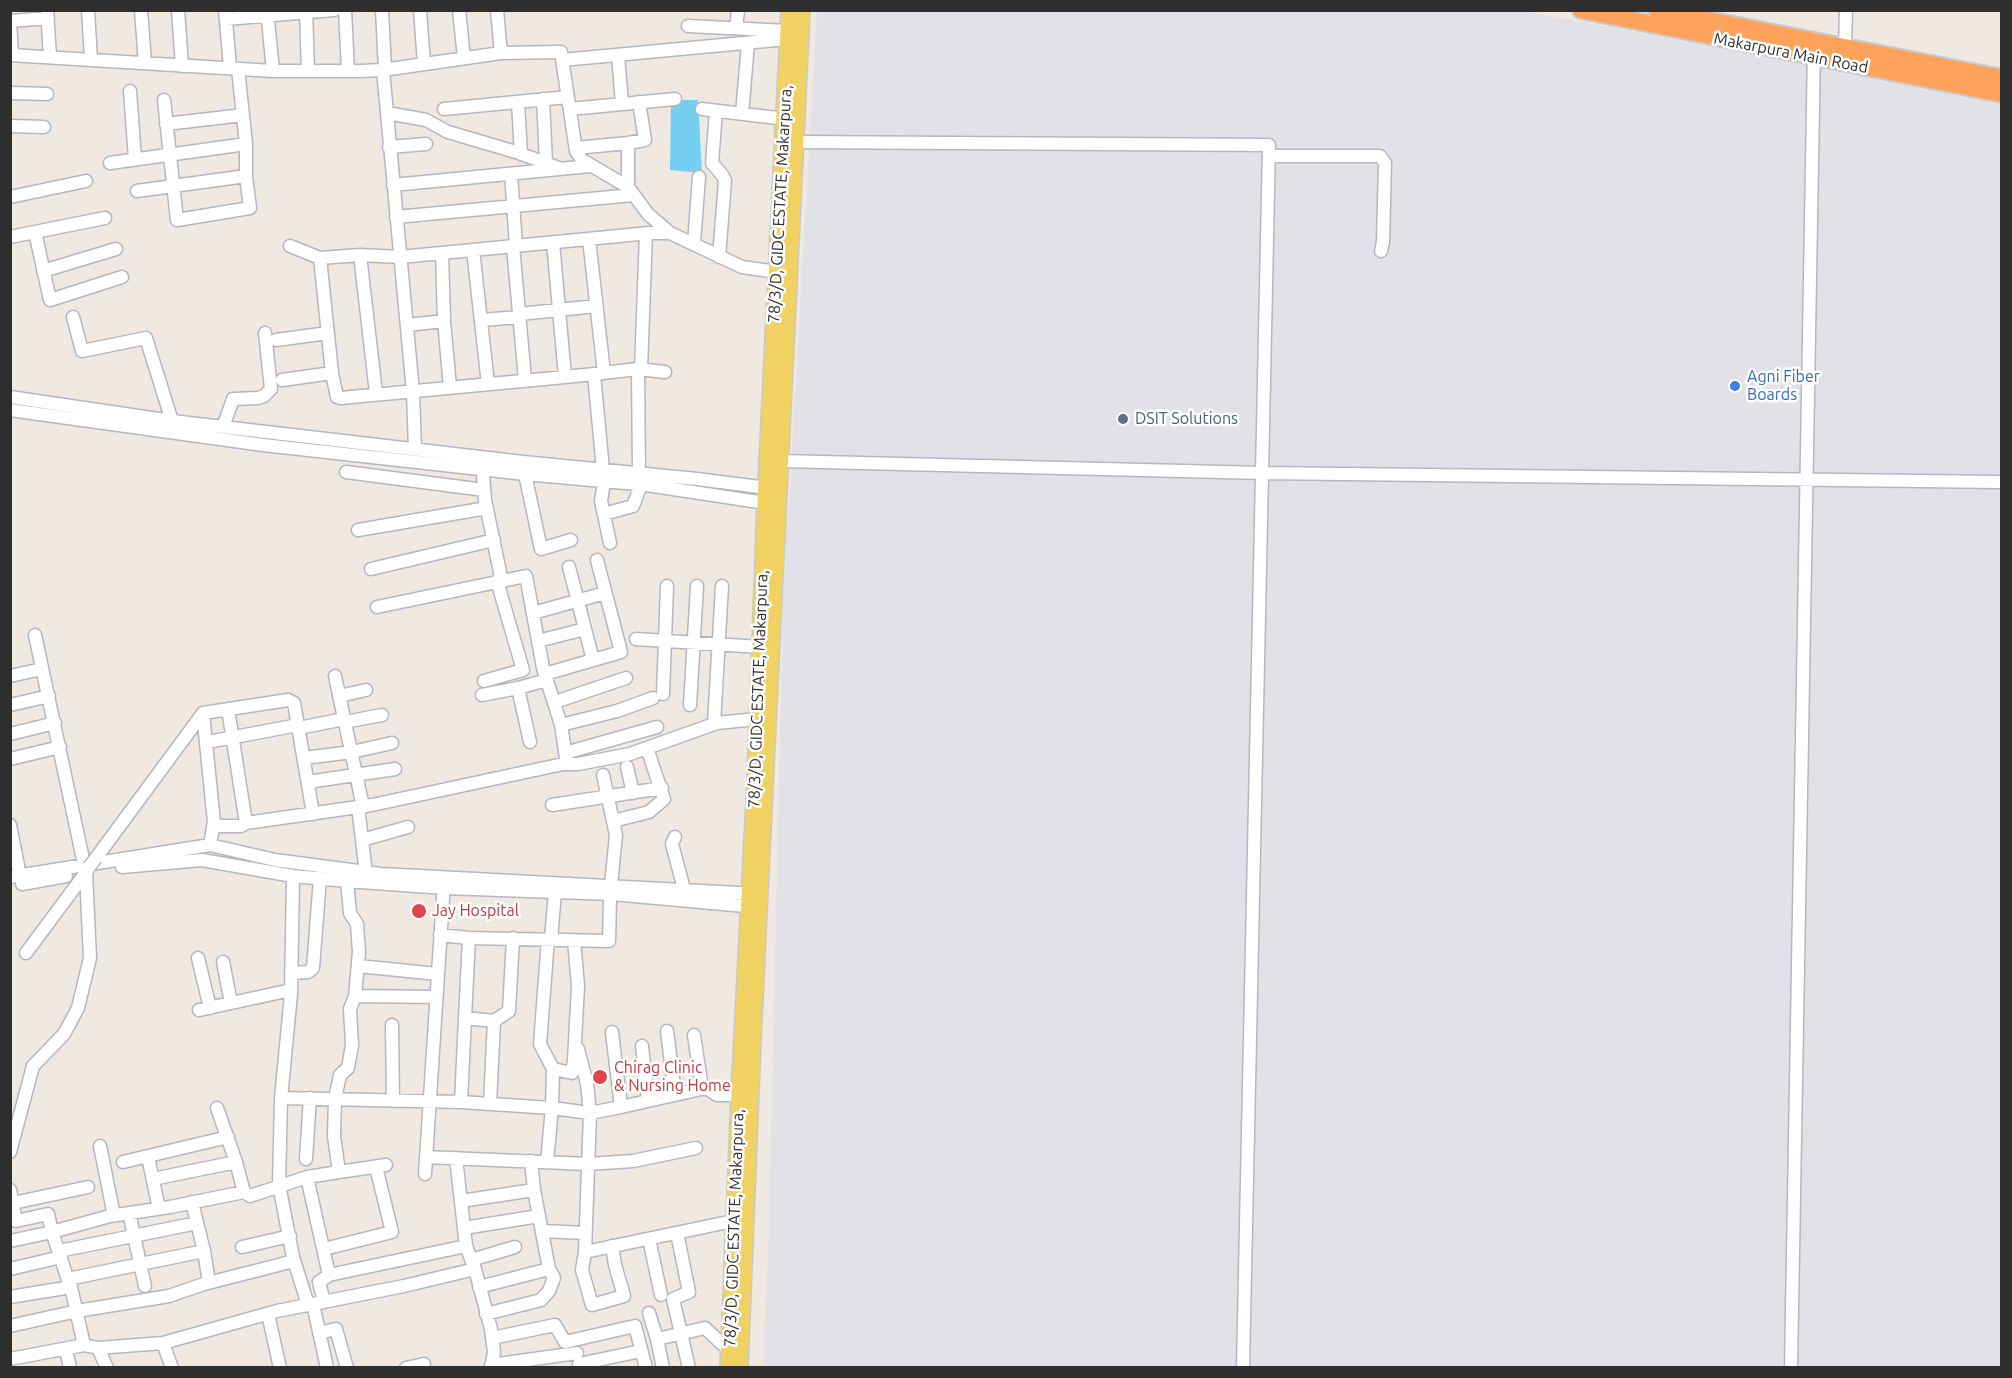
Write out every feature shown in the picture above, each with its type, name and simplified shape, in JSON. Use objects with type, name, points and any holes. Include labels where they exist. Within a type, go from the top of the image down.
[{"type":"highway","name":"Makarpura Main Road","points":[[1657,10],[1814,50],[1845,48],[2001,94]]},
{"type":"highway","name":"Makarpura Main Road","points":[[1591,11],[1814,50],[1945,76],[2001,78]]},
{"type":"main road","name":"78/3/D, GIDC ESTATE, Makarpura,","points":[[740,1368],[760,647],[773,496],[782,461],[785,120],[789,10]]},
{"type":"main road","name":"78/3/D, GIDC ESTATE, Makarpura,","points":[[728,1368],[739,1095],[754,900],[783,273],[796,142],[802,10]]},
{"type":"street","points":[[88,10],[91,59]]},
{"type":"street","points":[[141,10],[145,63]]},
{"type":"street","points":[[178,10],[182,66]]},
{"type":"street","points":[[164,100],[177,220],[250,208],[243,115],[226,15],[333,10]]},
{"type":"street","points":[[345,10],[348,71]]},
{"type":"street","points":[[382,10],[389,147],[413,390],[415,449]]},
{"type":"street","points":[[420,10],[424,64]]},
{"type":"street","points":[[459,10],[464,58]]},
{"type":"street","points":[[497,10],[501,53]]},
{"type":"street","points":[[736,28],[738,10]]},
{"type":"street","points":[[1845,48],[1846,10]]},
{"type":"street","points":[[306,11],[308,71]]},
{"type":"street","points":[[268,13],[273,71]]},
{"type":"street","points":[[50,57],[48,14],[10,21],[11,55],[182,66],[273,71],[384,70],[501,53],[561,52],[576,148],[582,160],[631,191],[648,214],[670,233],[742,267],[783,273]]},
{"type":"street","points":[[688,26],[736,28],[788,35]]},
{"type":"street","points":[[562,60],[748,43],[788,35]]},
{"type":"street","points":[[742,114],[748,43]]},
{"type":"street","points":[[1791,1368],[1814,50]]},
{"type":"street","points":[[618,55],[622,104]]},
{"type":"street","points":[[130,91],[135,159]]},
{"type":"street","points":[[10,93],[47,94]]},
{"type":"street","points":[[543,99],[546,163]]},
{"type":"street","points":[[444,109],[543,99],[569,103],[622,104],[675,99]]},
{"type":"street","points":[[518,102],[521,154]]},
{"type":"street","points":[[576,148],[645,140],[639,102]]},
{"type":"street","points":[[702,109],[785,120]]},
{"type":"street","points":[[716,111],[712,163],[725,181],[719,257]]},
{"type":"street","points":[[387,113],[426,120],[448,132],[521,154],[561,169]]},
{"type":"street","points":[[166,124],[243,115]]},
{"type":"street","points":[[10,135],[11,126],[44,128]]},
{"type":"street","points":[[796,142],[1269,145],[1243,1368]]},
{"type":"street","points":[[628,143],[631,191]]},
{"type":"street","points":[[110,163],[246,144]]},
{"type":"street","points":[[389,147],[426,144]]},
{"type":"street","points":[[1269,156],[1380,156],[1385,163],[1381,251]]},
{"type":"street","points":[[393,185],[590,166]]},
{"type":"street","points":[[511,174],[525,380]]},
{"type":"street","points":[[137,191],[246,176]]},
{"type":"street","points":[[694,243],[699,177]]},
{"type":"street","points":[[10,197],[86,181]]},
{"type":"street","points":[[396,217],[514,206],[631,191]]},
{"type":"street","points":[[10,237],[105,218]]},
{"type":"street","points":[[35,232],[50,300],[122,277]]},
{"type":"street","points":[[290,246],[320,258],[360,255],[400,257],[646,233],[670,233]]},
{"type":"street","points":[[604,514],[633,506],[640,479],[639,369],[646,233]]},
{"type":"street","points":[[589,239],[597,306],[604,476],[601,497],[610,543]]},
{"type":"street","points":[[553,242],[565,377]]},
{"type":"street","points":[[43,270],[116,249]]},
{"type":"street","points":[[473,250],[488,384]]},
{"type":"street","points":[[441,253],[450,387]]},
{"type":"street","points":[[360,255],[376,393]]},
{"type":"street","points":[[320,258],[332,373],[337,397],[639,369],[665,372]]},
{"type":"street","points":[[481,320],[597,306]]},
{"type":"street","points":[[73,318],[82,351],[146,338],[172,421]]},
{"type":"street","points":[[407,325],[444,321]]},
{"type":"street","points":[[223,427],[233,399],[258,398],[264,396],[271,388],[265,333]]},
{"type":"street","points":[[276,340],[328,333]]},
{"type":"street","points":[[282,380],[332,373]]},
{"type":"street","points":[[10,397],[172,421],[481,456],[604,476]]},
{"type":"street","points":[[10,410],[263,445],[482,470],[640,479],[773,496]]},
{"type":"street","points":[[481,456],[484,490],[501,577],[497,581]]},
{"type":"street","points":[[782,461],[1263,473],[2001,482]]},
{"type":"street","points":[[346,472],[484,490]]},
{"type":"street","points":[[525,474],[541,549],[571,540]]},
{"type":"street","points":[[358,530],[487,508]]},
{"type":"street","points":[[371,569],[494,540]]},
{"type":"street","points":[[482,695],[518,688],[621,652],[597,560]]},
{"type":"street","points":[[569,567],[593,660]]},
{"type":"street","points":[[377,607],[526,576],[538,641],[561,725],[566,758]]},
{"type":"street","points":[[484,681],[523,670],[497,581]]},
{"type":"street","points":[[561,725],[617,711],[658,696],[667,586]]},
{"type":"street","points":[[690,705],[697,586]]},
{"type":"street","points":[[714,724],[722,586]]},
{"type":"street","points":[[533,613],[605,593]]},
{"type":"street","points":[[538,641],[585,629]]},
{"type":"street","points":[[10,1152],[33,1066],[64,1034],[78,1008],[90,958],[89,865],[35,635]]},
{"type":"street","points":[[636,639],[760,647]]},
{"type":"street","points":[[10,676],[42,669]]},
{"type":"street","points":[[335,676],[361,807],[366,873]]},
{"type":"street","points":[[555,702],[626,678]]},
{"type":"street","points":[[518,688],[530,742]]},
{"type":"street","points":[[339,696],[366,690]]},
{"type":"street","points":[[10,705],[49,696]]},
{"type":"street","points":[[26,953],[203,713],[292,701],[299,726],[313,814]]},
{"type":"street","points":[[228,709],[246,823]]},
{"type":"street","points":[[203,713],[213,826],[210,845]]},
{"type":"street","points":[[207,742],[382,715]]},
{"type":"street","points":[[566,758],[578,764],[647,748],[714,724],[757,719]]},
{"type":"street","points":[[10,734],[55,723]]},
{"type":"street","points":[[213,826],[241,826],[246,823],[411,798],[566,758],[657,727]]},
{"type":"street","points":[[304,758],[351,752],[392,743]]},
{"type":"street","points":[[10,759],[60,747]]},
{"type":"street","points":[[613,820],[651,811],[664,799],[647,748]]},
{"type":"street","points":[[627,767],[633,793]]},
{"type":"street","points":[[308,782],[395,769]]},
{"type":"street","points":[[440,935],[470,938],[609,941],[616,835],[603,775]]},
{"type":"street","points":[[552,805],[662,788]]},
{"type":"street","points":[[10,825],[14,879],[210,845],[275,860],[444,883],[555,891],[612,888],[754,900]]},
{"type":"street","points":[[362,840],[408,827]]},
{"type":"street","points":[[675,837],[672,844],[684,889]]},
{"type":"street","points":[[89,865],[132,865],[202,860],[293,876],[347,881],[684,889],[754,900]]},
{"type":"street","points":[[293,876],[291,990],[281,1098],[279,1185],[294,1260],[315,1304],[327,1368]]},
{"type":"street","points":[[291,973],[308,972],[314,968],[320,878]]},
{"type":"street","points":[[339,1172],[334,1136],[335,1099],[340,1075],[348,1068],[352,1045],[350,1009],[355,996],[358,966],[357,924],[350,913],[347,881]]},
{"type":"street","points":[[425,1174],[444,883]]},
{"type":"street","points":[[547,1162],[553,1069],[540,1044],[555,891]]},
{"type":"street","points":[[461,1102],[470,938]]},
{"type":"street","points":[[465,1018],[495,1021],[509,1011],[513,938]]},
{"type":"street","points":[[553,1069],[572,1073],[578,986],[574,940]]},
{"type":"street","points":[[198,958],[204,1009],[291,990]]},
{"type":"street","points":[[223,962],[231,1003]]},
{"type":"street","points":[[358,966],[438,974]]},
{"type":"street","points":[[355,996],[436,997]]},
{"type":"street","points":[[490,1104],[495,1021]]},
{"type":"street","points":[[392,1025],[393,1101]]},
{"type":"street","points":[[667,1031],[675,1095]]},
{"type":"street","points":[[612,1032],[621,1107]]},
{"type":"street","points":[[694,1035],[699,1074],[704,1089]]},
{"type":"street","points":[[576,1039],[587,1084],[590,1113],[585,1252],[582,1270],[592,1305],[624,1296],[612,1246]]},
{"type":"street","points":[[642,1046],[648,1101]]},
{"type":"street","points":[[281,1098],[461,1102],[590,1113],[704,1089],[717,1095],[739,1095]]},
{"type":"street","points":[[306,1159],[310,1098]]},
{"type":"street","points":[[217,1108],[244,1192],[250,1196],[307,1177],[381,1166],[392,1232],[324,1249]]},
{"type":"street","points":[[123,1162],[228,1137]]},
{"type":"street","points":[[100,1146],[113,1211],[110,1216]]},
{"type":"street","points":[[426,1157],[588,1164],[633,1161],[696,1148]]},
{"type":"street","points":[[148,1157],[159,1209]]},
{"type":"street","points":[[456,1158],[466,1246],[473,1264],[492,1338],[494,1352],[491,1366],[579,1362],[641,1351]]},
{"type":"street","points":[[486,1314],[541,1300],[549,1291],[554,1278],[549,1269],[534,1190],[531,1161]]},
{"type":"street","points":[[153,1179],[236,1162]]},
{"type":"street","points":[[307,1177],[329,1275]]},
{"type":"street","points":[[12,1207],[88,1187]]},
{"type":"street","points":[[461,1201],[534,1190]]},
{"type":"street","points":[[10,1191],[16,1221],[48,1214],[69,1283],[84,1345]]},
{"type":"street","points":[[10,1241],[110,1216],[244,1192]]},
{"type":"street","points":[[192,1202],[209,1282]]},
{"type":"street","points":[[129,1213],[145,1287]]},
{"type":"street","points":[[464,1228],[539,1216]]},
{"type":"street","points":[[585,1252],[734,1221]]},
{"type":"street","points":[[10,1269],[60,1254],[197,1223]]},
{"type":"street","points":[[542,1230],[585,1233]]},
{"type":"street","points":[[677,1233],[690,1292],[673,1299],[689,1368]]},
{"type":"street","points":[[242,1247],[290,1236]]},
{"type":"street","points":[[649,1239],[662,1295]]},
{"type":"street","points":[[315,1304],[320,1282],[329,1275],[466,1246]]},
{"type":"street","points":[[10,1359],[37,1361],[84,1345],[98,1348],[163,1343],[195,1336],[268,1314],[404,1286],[473,1264],[515,1247]]},
{"type":"street","points":[[10,1297],[141,1264],[204,1251]]},
{"type":"street","points":[[10,1326],[76,1311],[169,1296],[209,1282],[294,1260]]},
{"type":"street","points":[[479,1287],[549,1269]]},
{"type":"street","points":[[649,1313],[663,1368]]},
{"type":"street","points":[[268,1314],[280,1368]]},
{"type":"street","points":[[492,1338],[555,1324],[565,1341],[635,1326],[646,1368]]},
{"type":"street","points":[[657,1339],[705,1328],[722,1344],[729,1347]]},
{"type":"street","points":[[319,1333],[336,1329],[347,1368]]},
{"type":"street","points":[[575,1340],[579,1362]]},
{"type":"street","points":[[163,1343],[172,1368]]},
{"type":"street","points":[[98,1348],[106,1368]]},
{"type":"street","points":[[66,1350],[69,1368]]},
{"type":"street","points":[[406,1368],[424,1364]]},
{"type":"shaded area","points":[[817,11],[1524,11],[2001,101],[2001,1367],[763,1368],[769,1229],[783,604]]},
{"type":"water","points":[[671,100],[698,100],[702,173],[670,170]]},
{"type":"place","name":"Agni Fiber Boards","points":[[1735,386]]},
{"type":"place","name":"DSIT Solutions","points":[[1123,419]]},
{"type":"place","name":"Jay Hospital","points":[[419,911]]},
{"type":"place","name":"Chirag Clinic & Nursing Home","points":[[600,1077]]}]
